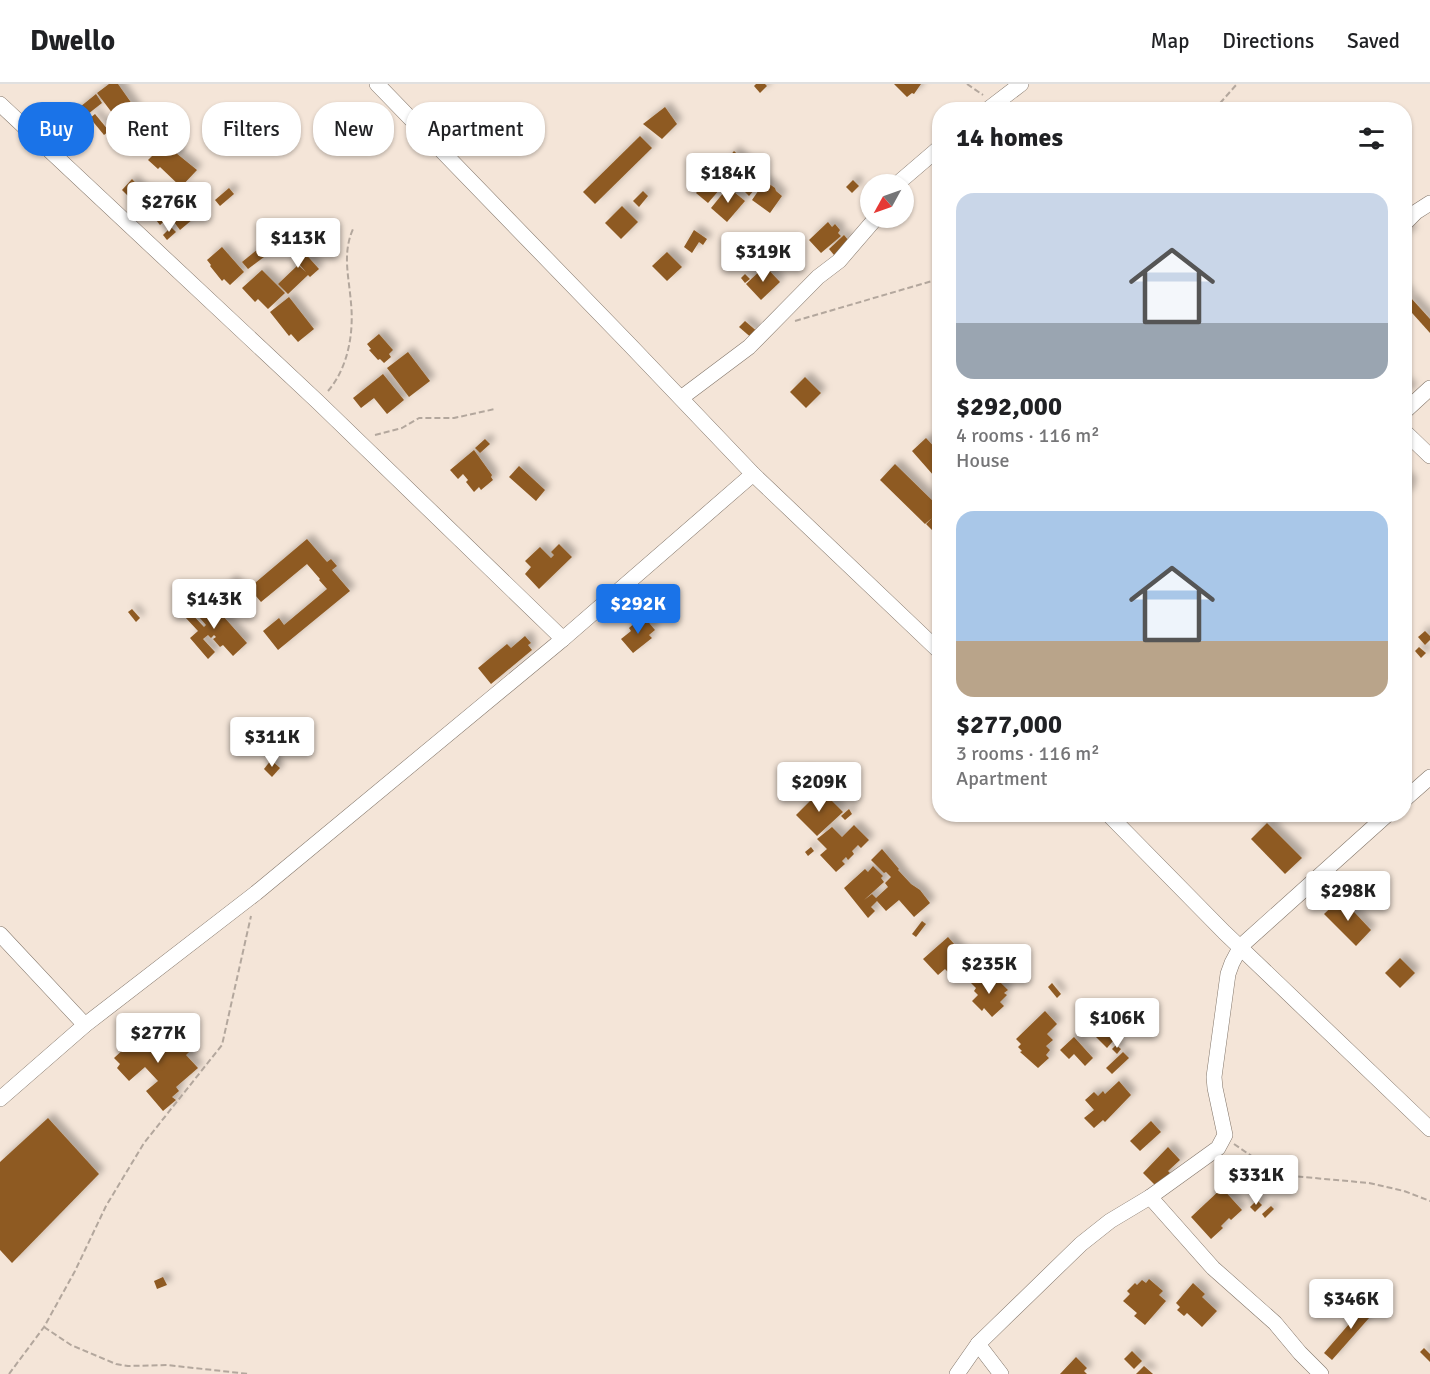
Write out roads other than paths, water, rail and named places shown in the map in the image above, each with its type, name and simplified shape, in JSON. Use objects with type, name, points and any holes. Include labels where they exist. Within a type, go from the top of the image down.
[{"type":"street","points":[[377,84],[753,474],[932,644]]},
{"type":"street","points":[[1001,102],[1021,84]]},
{"type":"street","points":[[0,104],[358,440],[563,639]]},
{"type":"street","points":[[909,174],[932,154]]},
{"type":"street","points":[[1412,216],[1430,203]]},
{"type":"street","points":[[681,398],[773,326],[818,277],[839,261],[867,228]]},
{"type":"street","points":[[1412,405],[1430,388]]},
{"type":"street","points":[[1412,439],[1430,456]]},
{"type":"street","points":[[0,1099],[85,1025],[256,893],[563,639],[753,474]]},
{"type":"street","points":[[1412,793],[1430,777]]},
{"type":"street","points":[[1116,822],[1224,932],[1430,1129]]},
{"type":"street","points":[[957,1374],[978,1344],[1081,1244],[1110,1221],[1150,1197],[1212,1154],[1225,1138],[1215,1077],[1228,974],[1232,963],[1241,946],[1379,822]]},
{"type":"street","points":[[0,934],[85,1025]]},
{"type":"street","points":[[1150,1197],[1213,1268],[1275,1323],[1321,1374]]},
{"type":"street","points":[[978,1344],[1001,1374]]}]
